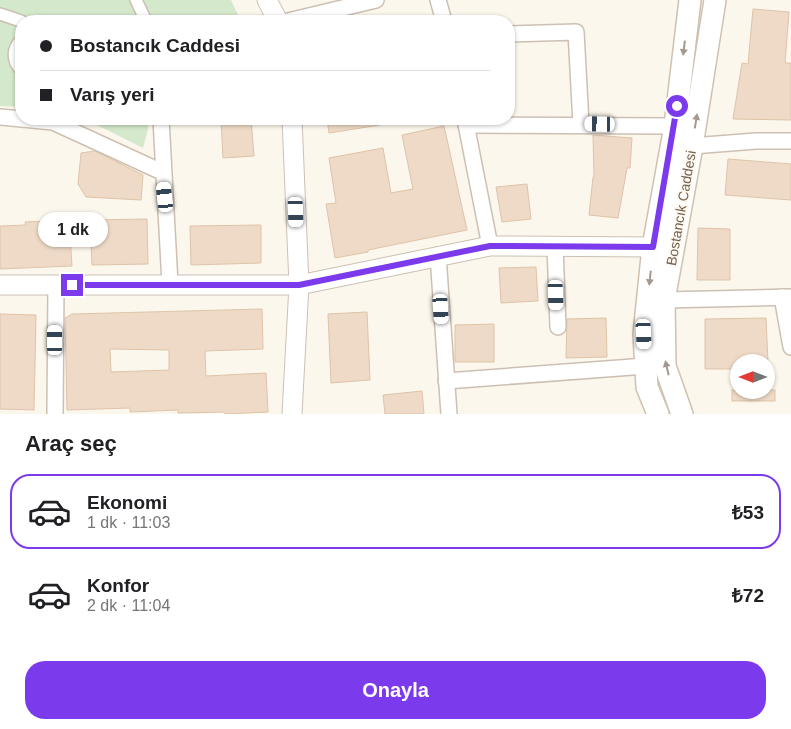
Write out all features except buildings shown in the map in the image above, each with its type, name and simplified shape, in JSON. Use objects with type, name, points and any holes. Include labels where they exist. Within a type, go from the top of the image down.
[{"type":"main road","name":"Bostancık Caddesi","points":[[658,414],[647,388],[644,334],[653,247],[675,126],[690,0]]},
{"type":"main road","name":"Bostancık Caddesi","points":[[682,414],[665,366],[664,300],[692,146],[715,0]]},
{"type":"street","points":[[136,0],[143,15]]},
{"type":"street","points":[[267,0],[275,15]]},
{"type":"street","points":[[313,15],[376,0]]},
{"type":"street","points":[[438,0],[442,15]]},
{"type":"street","points":[[0,14],[15,19]]},
{"type":"street","points":[[515,34],[576,32],[581,124]]},
{"type":"street","points":[[15,49],[15,62]]},
{"type":"street","points":[[0,117],[15,118]]},
{"type":"street","points":[[515,123],[675,126]]},
{"type":"street","points":[[60,125],[162,172]]},
{"type":"street","points":[[161,125],[162,172],[170,284]]},
{"type":"street","points":[[292,125],[299,285],[292,414]]},
{"type":"street","points":[[466,125],[490,246]]},
{"type":"street","points":[[692,146],[756,141],[791,141]]},
{"type":"street","points":[[0,286],[299,285],[490,246],[653,247]]},
{"type":"street","points":[[555,246],[558,327]]},
{"type":"street","points":[[438,256],[449,414]]},
{"type":"street","points":[[55,414],[56,285]]},
{"type":"street","points":[[664,300],[787,297],[791,347]]},
{"type":"street","points":[[446,381],[646,366]]},
{"type":"green space","points":[[0,0],[231,0],[238,15],[15,15],[15,107],[0,106]]},
{"type":"green space","points":[[97,125],[148,125],[143,148]]},
{"type":"route","points":[[72,285],[299,285],[490,246],[653,247],[677,106]]}]
